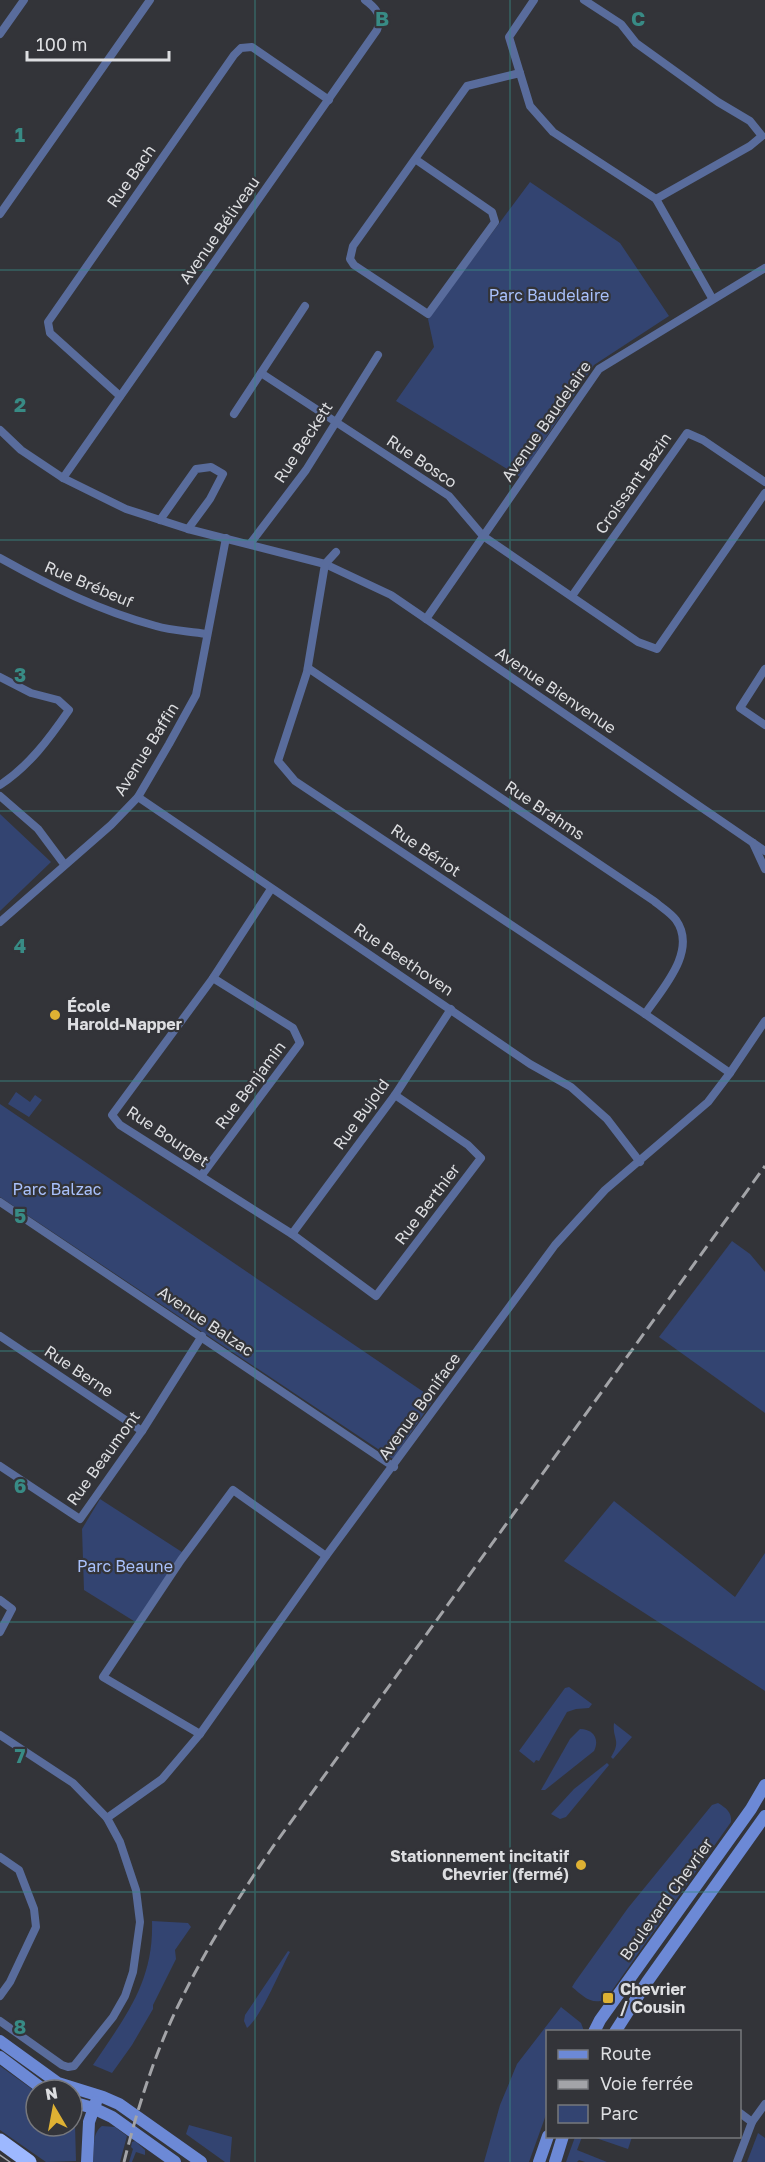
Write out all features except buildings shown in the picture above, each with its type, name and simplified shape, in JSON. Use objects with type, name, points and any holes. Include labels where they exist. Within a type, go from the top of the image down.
[{"type":"highway","points":[[0,2141],[29,2162]]},
{"type":"street","points":[[0,34],[24,0]]},
{"type":"street","points":[[0,214],[150,0]]},
{"type":"street","name":"Avenue Béliveau","points":[[63,478],[379,26],[379,13],[365,0]]},
{"type":"street","points":[[534,0],[509,37],[530,106],[553,132],[656,199],[712,298]]},
{"type":"street","points":[[584,0],[621,24],[636,43],[681,76],[717,102],[750,121],[762,136],[750,146],[656,199]]},
{"type":"street","name":"Rue Bach","points":[[120,396],[50,333],[48,322],[220,74],[238,50],[244,46],[252,47],[329,100]]},
{"type":"street","points":[[415,159],[492,212],[495,222],[428,314],[354,265],[350,259],[353,246],[467,86],[520,73]]},
{"type":"street","name":"Avenue Baudelaire","points":[[426,620],[599,369],[712,298],[765,268]]},
{"type":"street","points":[[234,414],[304,306]]},
{"type":"street","name":"Rue Beckett","points":[[250,544],[306,470],[378,355]]},
{"type":"street","name":"Rue Bosco","points":[[261,373],[449,496],[483,536]]},
{"type":"street","name":"Avenue Bienvenue","points":[[0,430],[21,450],[63,478],[126,509],[188,529],[325,564],[391,595],[765,851]]},
{"type":"street","name":"Croissant Bazin","points":[[572,596],[687,433],[703,440],[765,482]]},
{"type":"street","points":[[160,520],[196,469],[211,467],[223,474],[210,499],[188,529]]},
{"type":"street","points":[[483,536],[638,642],[657,649],[765,493]]},
{"type":"street","name":"Avenue Baffin","points":[[0,922],[111,825],[138,796],[196,695],[226,538]]},
{"type":"street","points":[[325,564],[336,552]]},
{"type":"street","name":"Rue Brébeuf","points":[[0,558],[45,583],[100,609],[158,627],[206,634]]},
{"type":"street","name":"Rue Bériot","points":[[325,564],[308,668],[278,760],[295,781],[730,1073]]},
{"type":"street","name":"Rue Brahms","points":[[308,668],[654,901],[676,920],[682,936],[682,954],[668,981],[645,1014]]},
{"type":"street","points":[[765,669],[740,708],[765,725]]},
{"type":"street","points":[[0,677],[31,693],[58,700],[69,710],[49,739],[19,772],[0,785]]},
{"type":"street","points":[[0,796],[38,829],[64,864]]},
{"type":"street","name":"Rue Beethoven","points":[[138,796],[530,1064],[571,1087],[607,1119],[640,1162]]},
{"type":"street","points":[[753,843],[765,870]]},
{"type":"street","name":"Rue Bourget","points":[[271,889],[213,978],[112,1114],[120,1125],[292,1234],[376,1296]]},
{"type":"street","name":"Rue Benjamin","points":[[201,1176],[300,1043],[293,1028],[213,978]]},
{"type":"street","name":"Rue Bujold","points":[[292,1234],[395,1095],[451,1009]]},
{"type":"street","name":"Avenue Boniface","points":[[107,1818],[162,1779],[200,1734],[326,1556],[394,1467],[555,1245],[605,1190],[708,1102],[765,1021]]},
{"type":"street","name":"Rue Berthier","points":[[376,1296],[481,1158],[468,1146],[395,1095]]},
{"type":"street","name":"Avenue Balzac","points":[[0,1202],[394,1467]]},
{"type":"street","name":"Rue Berne","points":[[0,1336],[142,1431]]},
{"type":"street","name":"Rue Beaumont","points":[[0,1466],[80,1519],[142,1431],[202,1336]]},
{"type":"street","points":[[200,1734],[103,1677],[181,1560],[233,1490],[326,1556]]},
{"type":"street","points":[[0,1600],[12,1609],[0,1632]]},
{"type":"street","points":[[0,1735],[73,1783],[107,1818],[120,1842],[136,1890],[140,1922],[133,1972],[125,1996],[113,2017],[71,2067],[62,2065],[0,2021]]},
{"type":"street","name":"Boulevard Chevrier","points":[[597,2026],[751,1809],[765,1785]]},
{"type":"street","name":"Boulevard Chevrier","points":[[616,2030],[765,1816]]},
{"type":"street","points":[[0,1857],[19,1869],[34,1910],[36,1927],[10,1982],[0,1996]]},
{"type":"street","points":[[0,2041],[54,2080],[98,2095],[127,2109],[201,2162]]},
{"type":"street","points":[[0,2057],[28,2078]]},
{"type":"street","points":[[87,2162],[88,2127],[98,2095]]},
{"type":"street","points":[[737,2162],[743,2133],[765,2104]]},
{"type":"street","points":[[84,2105],[112,2117],[161,2158],[175,2162]]},
{"type":"street","points":[[741,2114],[752,2122]]},
{"type":"street","points":[[539,2162],[547,2138]]},
{"type":"street","points":[[555,2162],[562,2138]]},
{"type":"street","points":[[161,2158],[170,2140]]},
{"type":"green space","name":"Parc Baudelaire","points":[[530,182],[620,243],[669,316],[594,365],[520,477],[396,401],[434,347],[428,319]]},
{"type":"green space","points":[[0,814],[51,862],[0,911]]},
{"type":"green space","points":[[16,1092],[30,1102],[35,1095],[42,1100],[29,1117],[8,1104]]},
{"type":"green space","name":"Parc Balzac","points":[[0,1104],[434,1399],[393,1459],[0,1197]]},
{"type":"green space","points":[[732,1241],[750,1254],[765,1272],[765,1413],[659,1337]]},
{"type":"green space","name":"Parc Beaune","points":[[100,1499],[185,1554],[137,1623],[84,1590],[82,1529]]},
{"type":"green space","points":[[614,1501],[735,1597],[765,1553],[765,1691],[564,1561]]},
{"type":"green space","points":[[569,1687],[592,1704],[589,1708],[567,1712],[539,1761],[536,1760],[534,1763],[519,1751],[565,1688]]},
{"type":"green space","points":[[614,1723],[632,1737],[613,1759],[611,1757],[616,1747]]},
{"type":"green space","points":[[580,1729],[589,1731],[596,1739],[594,1751],[545,1790],[541,1790],[570,1739]]},
{"type":"green space","points":[[607,1763],[609,1765],[566,1817],[560,1819],[551,1814],[574,1789]]},
{"type":"green space","points":[[718,1803],[728,1811],[731,1822],[606,1999],[592,2001],[584,1997],[572,1987],[575,1982],[628,1908],[712,1805]]},
{"type":"green space","points":[[152,1921],[188,1923],[191,1927],[175,1950],[176,1959],[153,2009],[112,2073],[93,2065],[126,2014],[143,1981],[151,1943]]},
{"type":"green space","points":[[288,1951],[290,1952],[265,2003],[247,2028],[244,2021],[245,2015]]},
{"type":"green space","points":[[561,2007],[581,2023],[584,2030],[546,2030],[546,2115],[529,2162],[484,2162],[500,2105],[517,2064]]},
{"type":"green space","points":[[0,2066],[24,2083],[24,2138],[75,2138],[76,2161],[46,2162],[0,2130]]},
{"type":"green space","points":[[189,2125],[232,2137],[230,2162],[225,2162],[186,2134]]},
{"type":"green space","points":[[102,2126],[115,2127],[127,2136],[120,2162],[93,2162],[96,2133]]},
{"type":"green space","points":[[758,2133],[765,2138],[765,2162],[747,2162]]},
{"type":"green space","points":[[575,2138],[582,2138],[577,2150],[607,2162],[579,2160],[566,2162]]},
{"type":"green space","points":[[596,2138],[632,2138],[628,2149]]},
{"type":"green space","points":[[135,2141],[145,2150],[145,2155],[136,2152],[132,2162],[129,2162],[133,2149],[132,2142]]},
{"type":"tram line","points":[[0,2155],[10,2162]]},
{"type":"railway","points":[[124,2162],[135,2120],[164,2037],[192,1978],[224,1922],[272,1848],[765,1166]]},
{"type":"place","name":"École Harold-Napper","points":[[55,1015]]},
{"type":"place","name":"Stationnement incitatif Chevrier (fermé)","points":[[581,1865]]},
{"type":"place","name":"Chevrier / Cousin","points":[[608,1998]]}]
